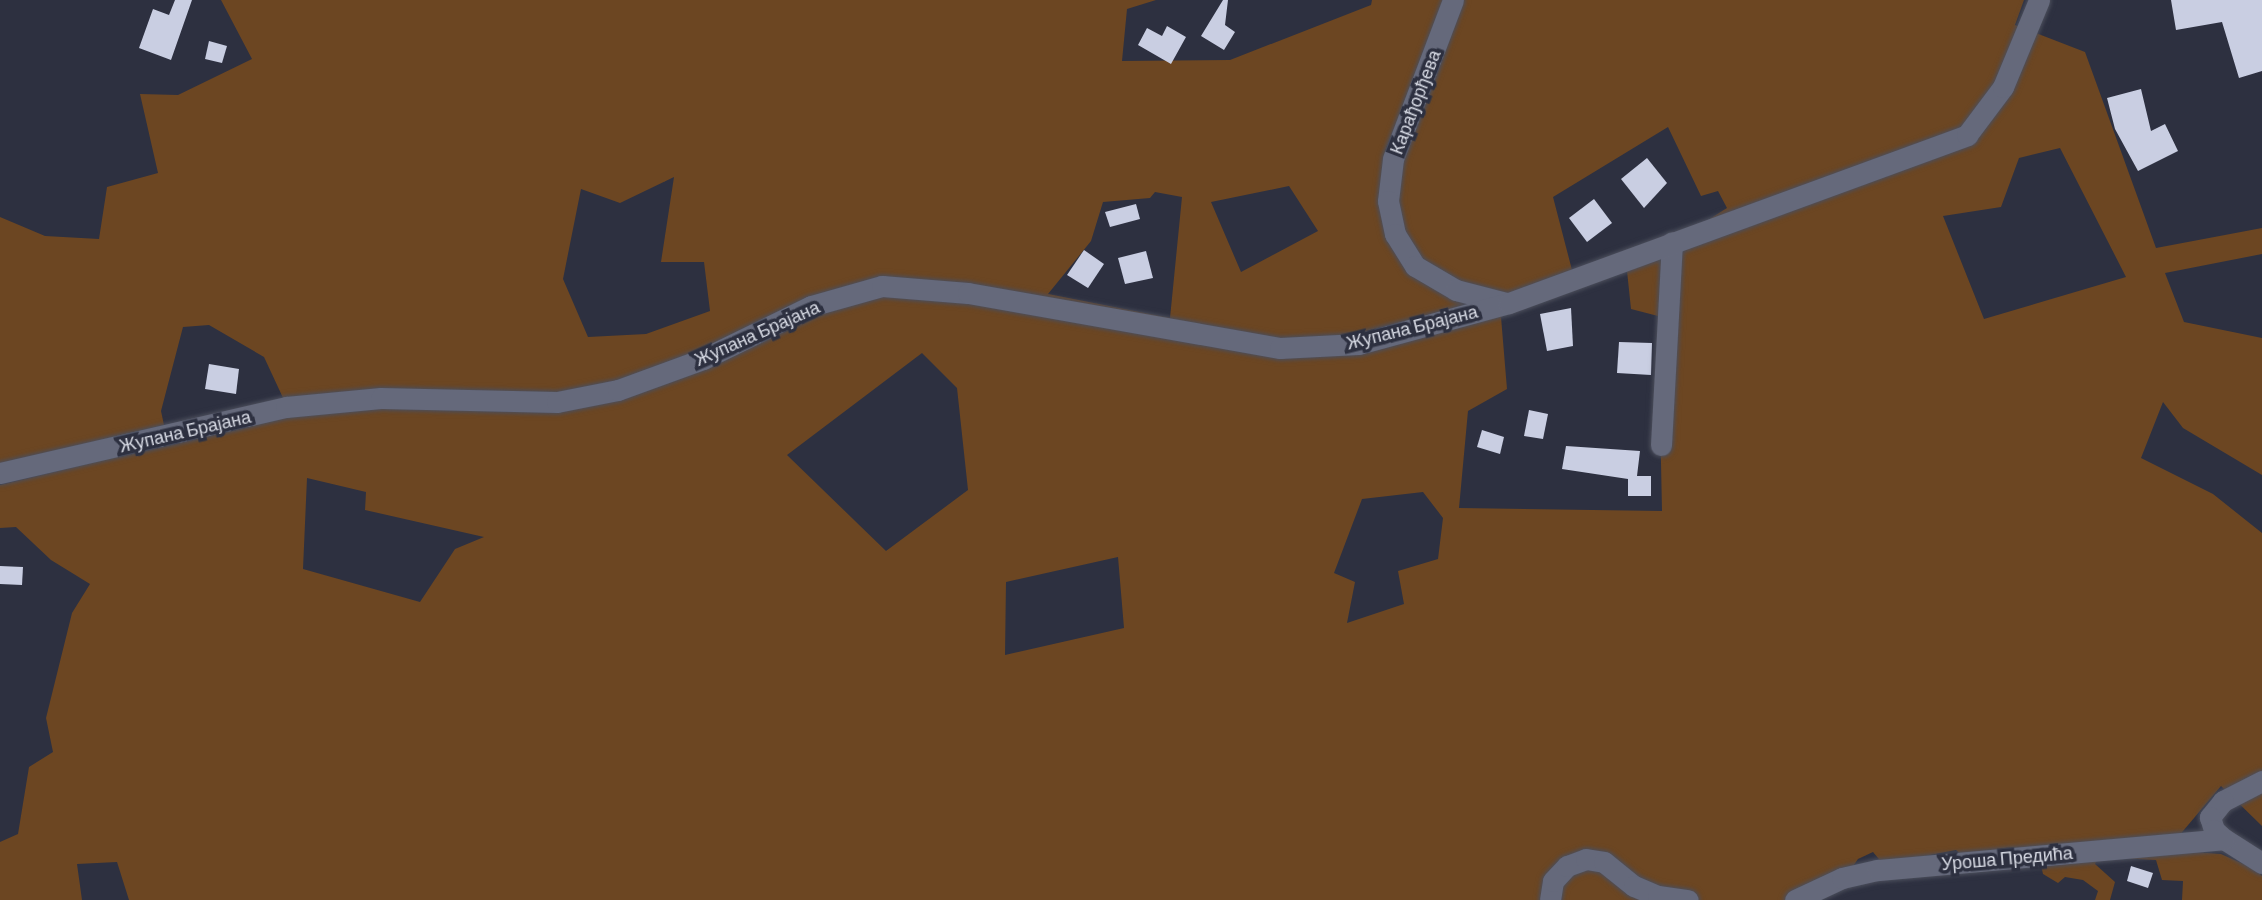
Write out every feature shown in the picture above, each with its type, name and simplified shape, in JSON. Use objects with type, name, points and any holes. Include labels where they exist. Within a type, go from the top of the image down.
[{"type":"street","name":"Карађорђева","points":[[1453,0],[1393,159],[1388,201],[1395,234],[1415,266],[1456,290],[1509,303]]},
{"type":"street","name":"Жупана Брајана","points":[[0,473],[286,407],[381,398],[557,402],[618,390],[703,359],[811,306],[882,286],[968,293],[1280,348],[1358,344],[1509,303],[1967,135],[2003,87],[2039,0]]},
{"type":"street","points":[[1661,445],[1672,242]]},
{"type":"street","points":[[2262,781],[2223,801],[2210,817],[2214,830],[2224,839],[2262,863]]},
{"type":"street","name":"Уроша Предића","points":[[1795,900],[1842,878],[1878,870],[2224,839]]},
{"type":"street","points":[[1550,900],[1553,881],[1567,866],[1586,859],[1604,862],[1646,891],[1688,900]]},
{"type":"shaded area","points":[[221,0],[1156,0],[1127,9],[1122,61],[1230,60],[1371,5],[1372,0],[2024,0],[2015,25],[2085,52],[2156,248],[2262,228],[2262,254],[2165,273],[2184,322],[2262,338],[2262,475],[2183,428],[2163,402],[2141,458],[2213,494],[2262,533],[2262,826],[2221,786],[2178,837],[2181,851],[2221,854],[2255,869],[2262,876],[2262,900],[2182,900],[2183,881],[2162,880],[2156,860],[2118,858],[2103,845],[2095,864],[2115,882],[2110,900],[2095,900],[2098,891],[2083,880],[2065,877],[2058,883],[2043,874],[2037,848],[1964,857],[1956,850],[1883,864],[1873,852],[1858,859],[1849,872],[1795,900],[129,900],[117,862],[77,864],[82,900],[0,900],[0,842],[18,834],[29,767],[53,752],[46,718],[72,613],[90,584],[51,560],[16,527],[0,528],[0,485],[291,415],[264,357],[209,325],[183,327],[161,411],[164,425],[0,464],[0,217],[45,236],[99,239],[107,187],[158,173],[140,94],[178,95],[252,59]],"holes":[[[1668,127],[1701,196],[1718,191],[1727,208],[1627,271],[1631,309],[1658,316],[1662,511],[1459,508],[1468,411],[1507,389],[1501,317],[1572,270],[1553,197]],[[2060,148],[2126,277],[1984,319],[1943,216],[2001,207],[2019,158]],[[674,177],[661,262],[704,262],[710,311],[646,334],[588,337],[563,279],[581,189],[620,203]],[[1289,186],[1318,231],[1241,272],[1211,202]],[[1155,192],[1182,197],[1170,318],[1048,294],[1091,241],[1103,202],[1150,198]],[[922,353],[957,388],[968,490],[886,551],[787,455]],[[307,478],[366,492],[365,510],[484,537],[455,549],[420,602],[303,569]],[[1423,492],[1443,518],[1438,559],[1398,571],[1404,604],[1347,623],[1355,582],[1334,573],[1362,499]],[[1118,557],[1124,628],[1005,655],[1006,582]]]},
{"type":"building","points":[[175,0],[192,0],[171,60],[139,48],[153,9],[169,15]]},
{"type":"building","points":[[1223,0],[1228,0],[1225,25],[1235,32],[1224,50],[1201,36]]},
{"type":"building","points":[[2171,0],[2262,0],[2262,71],[2239,78],[2222,22],[2176,30]]},
{"type":"building","points":[[1167,26],[1186,37],[1171,64],[1138,45],[1147,28],[1162,36]]},
{"type":"building","points":[[209,41],[227,46],[222,63],[205,59]]},
{"type":"building","points":[[2141,89],[2151,131],[2165,124],[2178,151],[2138,171],[2115,129],[2107,98]]},
{"type":"building","points":[[1647,158],[1667,183],[1644,208],[1621,179]]},
{"type":"building","points":[[1594,199],[1612,223],[1587,242],[1569,218]]},
{"type":"building","points":[[1136,204],[1140,219],[1110,227],[1105,212]]},
{"type":"building","points":[[1084,250],[1104,264],[1088,288],[1067,275]]},
{"type":"building","points":[[1146,251],[1153,278],[1125,284],[1118,258]]},
{"type":"building","points":[[1571,308],[1573,346],[1547,351],[1540,314]]},
{"type":"building","points":[[1619,342],[1652,343],[1651,375],[1617,373]]},
{"type":"building","points":[[209,364],[239,369],[236,394],[205,389]]},
{"type":"building","points":[[1529,410],[1548,414],[1543,439],[1524,436]]},
{"type":"building","points":[[1482,430],[1504,437],[1500,454],[1477,447]]},
{"type":"building","points":[[1566,446],[1640,451],[1637,476],[1651,476],[1651,496],[1628,496],[1628,479],[1562,469]]},
{"type":"building","points":[[0,566],[23,567],[22,585],[0,584]]},
{"type":"building","points":[[2131,866],[2153,873],[2148,888],[2127,881]]}]
